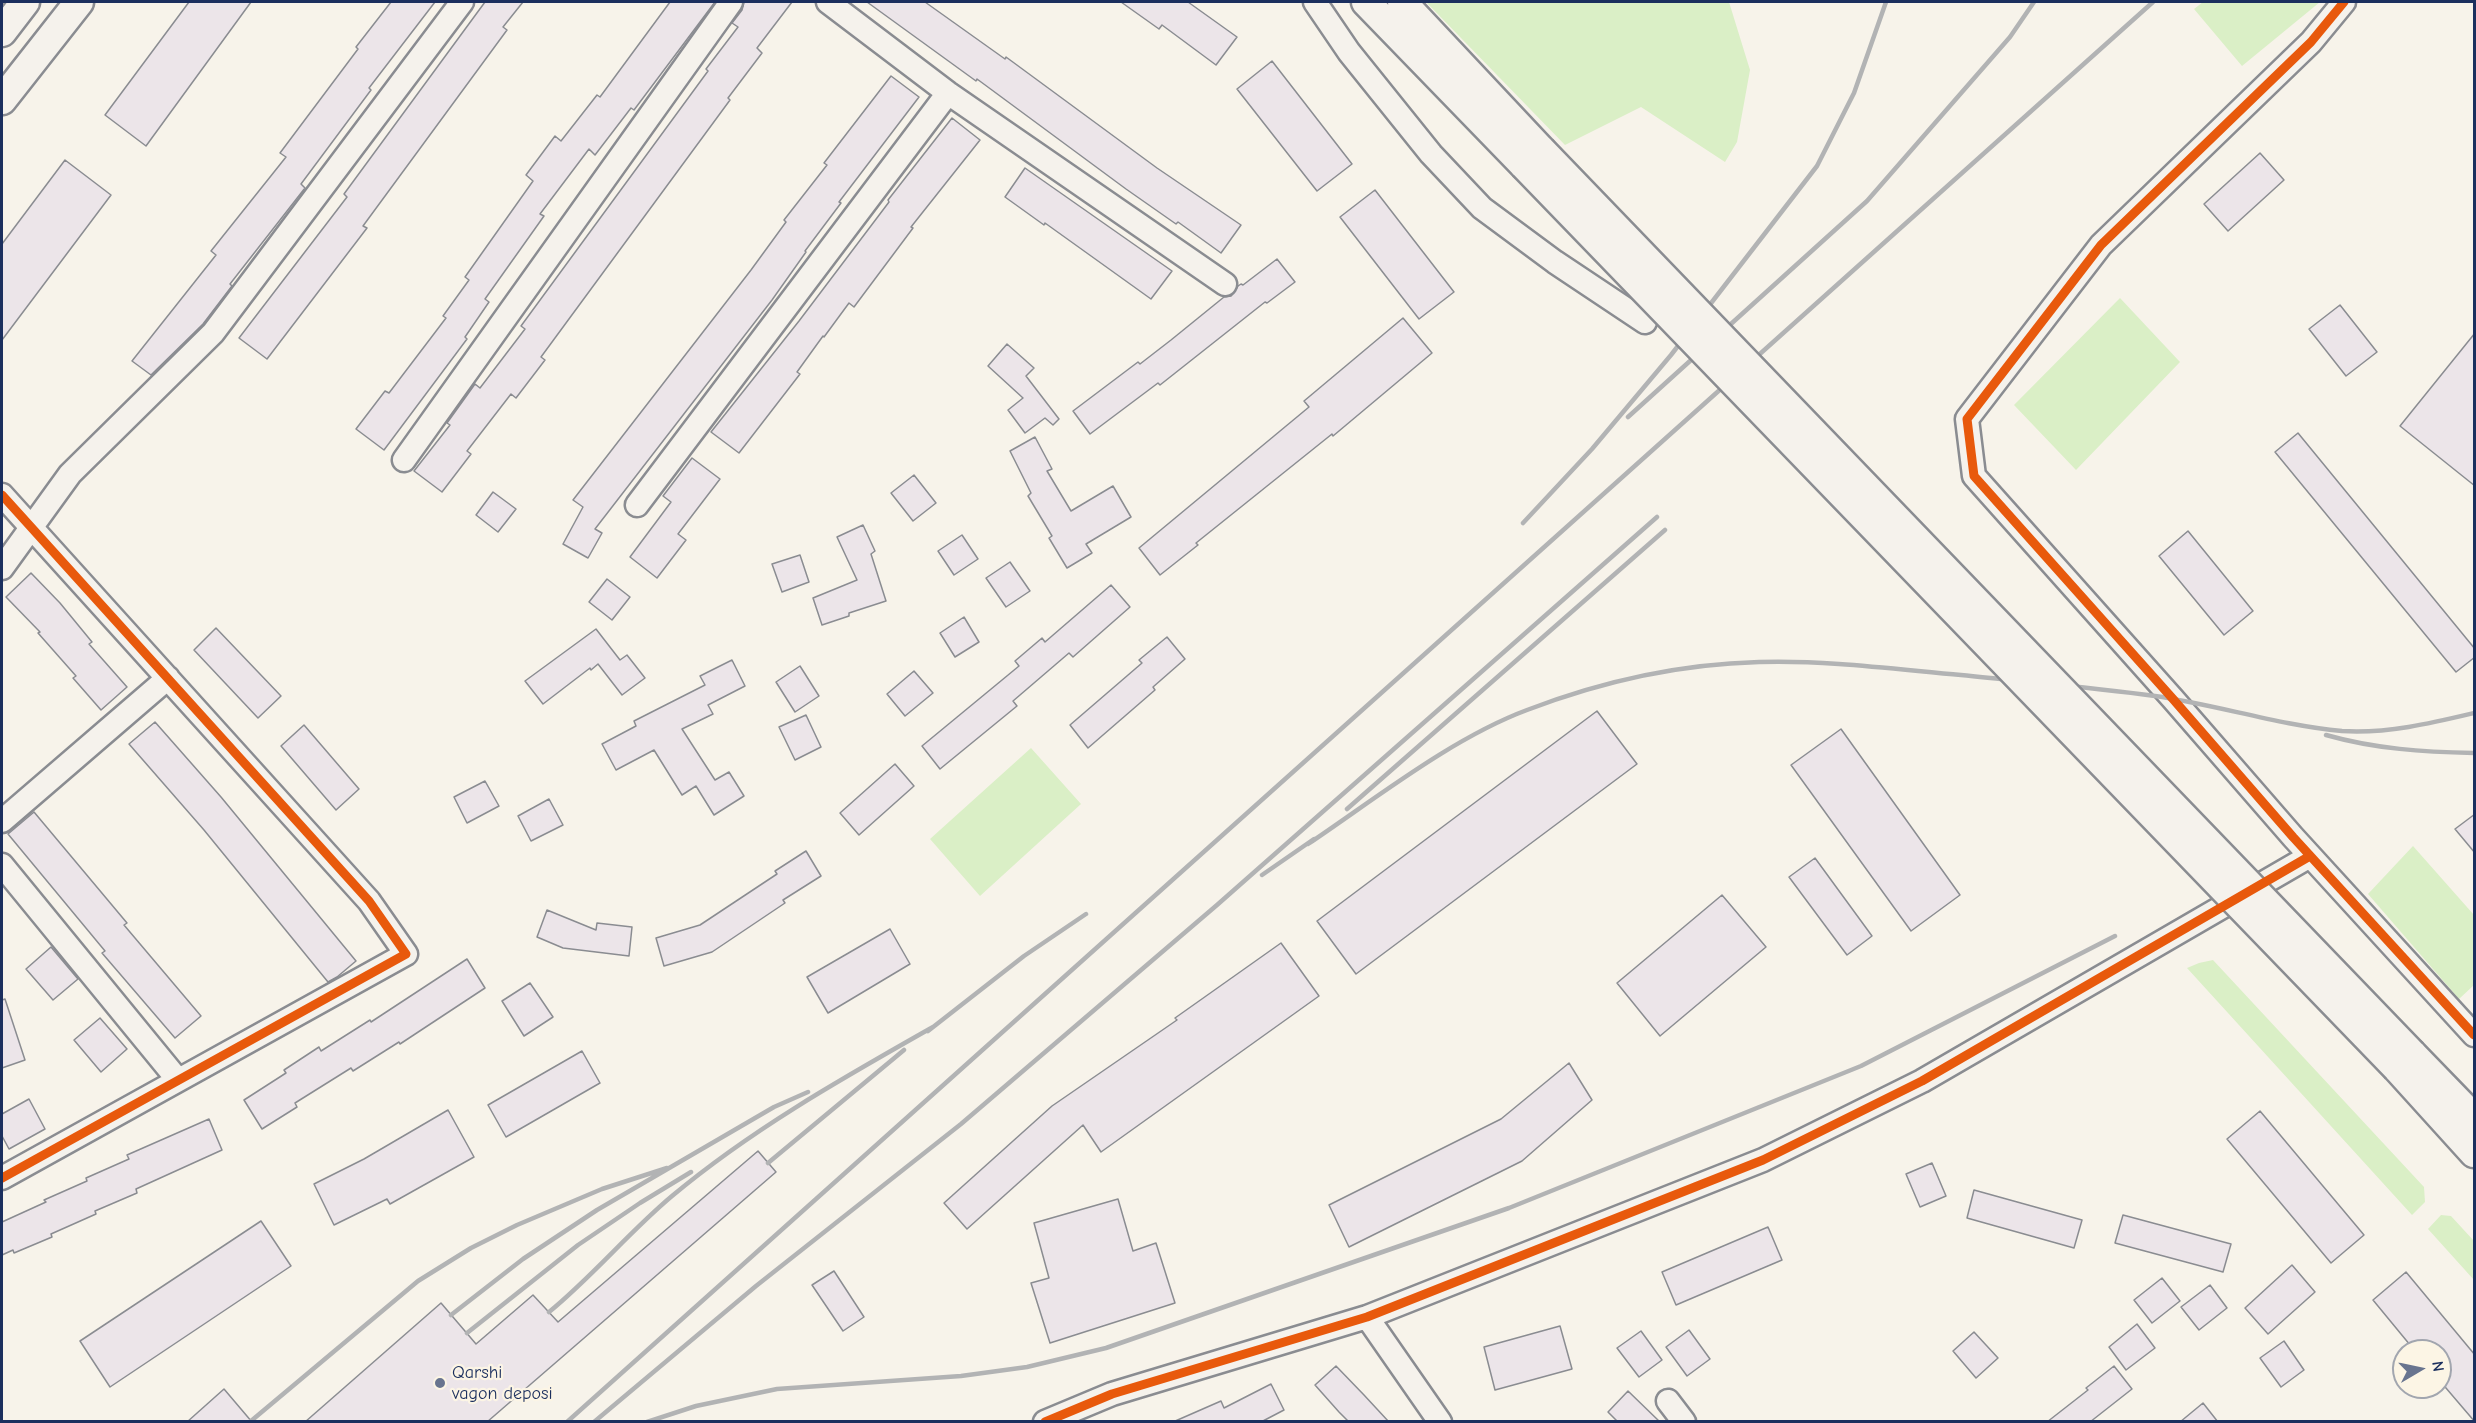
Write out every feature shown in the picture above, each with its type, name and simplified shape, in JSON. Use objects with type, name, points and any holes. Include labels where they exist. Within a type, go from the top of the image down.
[{"type":"main road","points":[[2,32],[25,2]]},
{"type":"main road","points":[[2,99],[79,2]]},
{"type":"main road","points":[[1366,2],[1533,158],[2404,1061],[2475,1153]]},
{"type":"main road","points":[[1402,2],[1533,158]]},
{"type":"main road","points":[[2404,1061],[2475,1118]]},
{"type":"street","points":[[2,568],[70,474],[213,333],[462,2]]},
{"type":"street","points":[[404,460],[731,2]]},
{"type":"street","points":[[828,2],[948,93],[1225,284]]},
{"type":"street","points":[[1315,2],[1349,52],[1431,154],[1482,208],[1555,262],[1645,322]]},
{"type":"street","points":[[2344,2],[2311,42],[2101,245],[1966,419],[1974,476],[2310,856],[2475,1035]]},
{"type":"street","points":[[637,505],[948,93]]},
{"type":"street","points":[[2,495],[369,901],[406,954],[2,1178]]},
{"type":"street","points":[[2,821],[168,678]]},
{"type":"street","points":[[1045,1422],[1112,1394],[1367,1317],[1763,1160],[1922,1081],[2310,856]]},
{"type":"street","points":[[2,865],[178,1080]]},
{"type":"street","points":[[1367,1317],[1440,1422]]},
{"type":"street","points":[[1668,1401],[1684,1422]]},
{"type":"green space","points":[[1426,2],[1729,2],[1750,70],[1737,142],[1725,162],[1641,107],[1565,145]]},
{"type":"green space","points":[[2203,2],[2320,2],[2242,66],[2194,9]]},
{"type":"green space","points":[[2120,298],[2180,362],[2076,470],[2014,405]]},
{"type":"green space","points":[[1031,748],[1081,804],[980,896],[930,839]]},
{"type":"green space","points":[[2413,846],[2474,915],[2474,985],[2459,999],[2368,894]]},
{"type":"green space","points":[[2213,960],[2424,1187],[2425,1202],[2412,1215],[2187,968]]},
{"type":"green space","points":[[2441,1215],[2451,1216],[2474,1241],[2474,1280],[2428,1229]]},
{"type":"building","points":[[189,2],[251,2],[146,146],[105,115]]},
{"type":"building","points":[[391,2],[435,2],[369,88],[371,90],[301,184],[305,188],[230,284],[232,286],[203,324],[151,375],[132,361],[216,255],[211,251],[286,157],[280,153]]},
{"type":"building","points":[[485,2],[523,2],[503,27],[507,30],[363,226],[367,228],[267,359],[239,338],[347,197],[344,194]]},
{"type":"building","points":[[670,2],[715,2],[634,110],[631,108],[595,155],[589,149],[540,214],[544,216],[485,299],[489,302],[465,337],[467,339],[384,450],[356,429],[385,391],[389,393],[446,318],[443,316],[469,280],[465,277],[533,181],[526,175],[555,136],[561,141],[597,95],[600,97]]},
{"type":"building","points":[[744,2],[792,2],[757,48],[762,53],[728,98],[730,100],[541,357],[545,360],[516,398],[511,394],[467,451],[471,454],[442,492],[414,471],[450,425],[447,423],[475,384],[480,388],[525,329],[521,326],[708,71],[706,69],[738,27],[732,23],[742,10]]},
{"type":"building","points":[[867,2],[925,2],[1005,59],[1006,57],[1157,168],[1241,225],[1221,253],[1126,189],[977,79],[976,81]]},
{"type":"building","points":[[1121,2],[1188,2],[1237,37],[1216,65],[1162,25],[1159,29]]},
{"type":"building","points":[[1272,61],[1352,164],[1317,191],[1237,89]]},
{"type":"building","points":[[891,76],[919,97],[839,202],[841,203],[772,300],[595,529],[602,533],[588,558],[563,544],[583,507],[573,500],[751,270],[786,222],[784,220],[827,165],[824,163]]},
{"type":"building","points":[[952,118],[980,140],[911,227],[913,228],[854,307],[849,303],[823,336],[797,372],[800,374],[739,453],[711,432],[799,321]]},
{"type":"building","points":[[2260,153],[2284,180],[2228,231],[2204,204]]},
{"type":"building","points":[[65,160],[111,195],[2,340],[2,244]]},
{"type":"building","points":[[1025,168],[1172,271],[1151,299],[1005,197]]},
{"type":"building","points":[[1375,190],[1454,292],[1419,319],[1340,217]]},
{"type":"building","points":[[1277,259],[1295,282],[1267,303],[1265,302],[1160,385],[1158,383],[1090,434],[1073,411],[1138,362],[1140,364],[1224,297],[1231,296],[1238,286],[1243,285]]},
{"type":"building","points":[[2340,305],[2377,352],[2346,376],[2309,329]]},
{"type":"building","points":[[1403,318],[1432,353],[1333,436],[1332,434],[1196,543],[1198,545],[1160,575],[1139,548],[1309,407],[1304,401]]},
{"type":"building","points":[[2475,333],[2475,486],[2400,426]]},
{"type":"building","points":[[1007,344],[1034,368],[1026,376],[1059,419],[1053,425],[1045,418],[1025,433],[1008,410],[1023,398],[988,366]]},
{"type":"building","points":[[2298,433],[2475,649],[2475,657],[2456,672],[2275,452]]},
{"type":"building","points":[[1035,437],[1052,469],[1047,471],[1071,511],[1113,486],[1131,517],[1086,544],[1092,553],[1067,568],[1049,538],[1052,536],[1028,496],[1031,493],[1010,451]]},
{"type":"building","points":[[692,458],[720,479],[678,534],[686,540],[657,578],[630,557],[671,502],[663,496]]},
{"type":"building","points":[[914,475],[936,503],[913,521],[891,493]]},
{"type":"building","points":[[493,492],[516,509],[498,532],[476,515]]},
{"type":"building","points":[[863,525],[875,551],[871,554],[886,601],[822,625],[813,598],[857,580],[837,537]]},
{"type":"building","points":[[2188,531],[2253,611],[2224,635],[2159,556]]},
{"type":"building","points":[[962,535],[978,559],[954,575],[938,551]]},
{"type":"building","points":[[800,555],[809,582],[782,592],[772,564]]},
{"type":"building","points":[[1010,562],[1030,591],[1006,607],[986,578]]},
{"type":"building","points":[[31,573],[60,603],[92,642],[89,644],[127,687],[101,710],[73,678],[76,676],[38,633],[40,632],[6,597]]},
{"type":"building","points":[[607,579],[630,597],[612,620],[589,602]]},
{"type":"building","points":[[1111,585],[1130,607],[1073,657],[1069,653],[1013,701],[1017,706],[940,769],[922,746],[1019,666],[1015,661],[1042,638],[1045,642]]},
{"type":"building","points":[[964,617],[979,642],[955,657],[940,633]]},
{"type":"building","points":[[216,628],[281,696],[258,718],[194,650]]},
{"type":"building","points":[[596,629],[620,660],[627,655],[645,678],[622,695],[598,664],[543,704],[525,681]]},
{"type":"building","points":[[1167,637],[1185,659],[1153,687],[1155,690],[1088,748],[1070,725],[1142,663],[1139,660]]},
{"type":"building","points":[[732,660],[745,686],[708,705],[713,714],[682,729],[715,780],[729,772],[744,796],[714,815],[696,786],[682,795],[654,750],[616,770],[602,744],[636,726],[634,721],[705,685],[700,676]]},
{"type":"building","points":[[800,666],[819,696],[795,712],[776,682]]},
{"type":"building","points":[[914,671],[933,693],[905,716],[887,694]]},
{"type":"building","points":[[1597,711],[1637,764],[1356,974],[1317,921]]},
{"type":"building","points":[[806,715],[821,747],[795,760],[779,727]]},
{"type":"building","points":[[155,722],[221,797],[356,961],[337,977],[328,982],[204,830],[129,744]]},
{"type":"building","points":[[304,725],[359,789],[336,810],[281,746]]},
{"type":"building","points":[[1841,729],[1960,895],[1911,931],[1791,765]]},
{"type":"building","points":[[895,764],[914,786],[859,835],[840,813]]},
{"type":"building","points":[[485,781],[499,806],[467,823],[454,797]]},
{"type":"building","points":[[549,799],[563,825],[531,841],[518,816]]},
{"type":"building","points":[[34,812],[127,923],[124,925],[201,1016],[175,1038],[102,953],[105,951],[8,834]]},
{"type":"building","points":[[2475,814],[2475,853],[2455,829]]},
{"type":"building","points":[[806,851],[821,876],[783,900],[785,903],[712,952],[664,966],[656,938],[700,925],[777,874],[775,871]]},
{"type":"building","points":[[1815,858],[1872,936],[1847,955],[1789,877]]},
{"type":"building","points":[[1722,895],[1766,947],[1660,1036],[1617,983]]},
{"type":"building","points":[[547,910],[596,930],[597,923],[632,927],[629,956],[563,948],[537,937]]},
{"type":"building","points":[[890,929],[910,964],[828,1013],[807,977]]},
{"type":"building","points":[[1281,943],[1319,996],[1101,1152],[1083,1125],[967,1229],[944,1203],[1052,1106],[1177,1020],[1175,1018]]},
{"type":"building","points":[[51,947],[78,979],[53,1000],[26,969]]},
{"type":"building","points":[[467,959],[485,988],[400,1044],[399,1042],[353,1071],[351,1068],[295,1103],[297,1107],[262,1129],[244,1100],[286,1073],[284,1070],[319,1047],[321,1051],[370,1020],[371,1022]]},
{"type":"building","points":[[530,983],[553,1017],[524,1036],[502,1001]]},
{"type":"building","points":[[5,999],[25,1060],[2,1068],[2,1000]]},
{"type":"building","points":[[100,1018],[127,1049],[101,1072],[74,1040]]},
{"type":"building","points":[[582,1051],[600,1083],[506,1137],[488,1105]]},
{"type":"building","points":[[1569,1063],[1592,1100],[1522,1161],[1349,1247],[1329,1205],[1501,1119]]},
{"type":"building","points":[[29,1099],[45,1129],[9,1149],[2,1136],[2,1114]]},
{"type":"building","points":[[448,1110],[474,1157],[390,1204],[387,1199],[334,1225],[314,1184],[364,1159]]},
{"type":"building","points":[[2260,1111],[2364,1235],[2331,1263],[2227,1139]]},
{"type":"building","points":[[209,1119],[222,1150],[136,1189],[137,1193],[95,1211],[96,1214],[51,1234],[52,1237],[14,1253],[13,1250],[2,1255],[2,1222],[87,1181],[86,1178],[129,1159],[127,1155]]},
{"type":"building","name":"Qarshi vagon deposi","points":[[758,1151],[776,1172],[487,1422],[305,1422],[441,1303],[476,1344],[533,1295],[558,1322]]},
{"type":"building","points":[[1932,1163],[1946,1196],[1920,1207],[1906,1174]]},
{"type":"building","points":[[1974,1190],[2082,1220],[2074,1248],[1967,1218]]},
{"type":"building","points":[[1118,1199],[1133,1251],[1156,1243],[1175,1303],[1050,1343],[1031,1283],[1049,1278],[1034,1223]]},
{"type":"building","points":[[2123,1215],[2231,1244],[2223,1272],[2115,1243]]},
{"type":"building","points":[[261,1221],[291,1266],[110,1387],[80,1341]]},
{"type":"building","points":[[1768,1227],[1782,1260],[1676,1305],[1662,1272]]},
{"type":"building","points":[[2292,1265],[2315,1292],[2268,1334],[2245,1308]]},
{"type":"building","points":[[834,1271],[864,1317],[843,1331],[812,1285]]},
{"type":"building","points":[[2406,1272],[2475,1355],[2475,1422],[2452,1395],[2452,1339],[2405,1339],[2373,1300]]},
{"type":"building","points":[[2162,1278],[2180,1301],[2152,1323],[2134,1300]]},
{"type":"building","points":[[2210,1285],[2227,1308],[2199,1330],[2181,1307]]},
{"type":"building","points":[[2137,1324],[2155,1348],[2126,1370],[2109,1347]]},
{"type":"building","points":[[1560,1326],[1572,1369],[1495,1390],[1484,1347]]},
{"type":"building","points":[[1689,1330],[1710,1359],[1687,1376],[1666,1347]]},
{"type":"building","points":[[1641,1331],[1662,1360],[1639,1377],[1617,1348]]},
{"type":"building","points":[[1974,1332],[1998,1358],[1976,1378],[1953,1351]]},
{"type":"building","points":[[2284,1341],[2304,1370],[2281,1387],[2260,1358]]},
{"type":"building","points":[[1336,1366],[1389,1422],[1349,1422],[1339,1412],[1315,1385]]},
{"type":"building","points":[[2114,1366],[2132,1389],[2090,1422],[2047,1422],[2088,1390],[2086,1388]]},
{"type":"building","points":[[1271,1384],[1284,1410],[1261,1422],[1173,1422],[1221,1401],[1224,1408]]},
{"type":"building","points":[[224,1389],[252,1422],[187,1422]]},
{"type":"building","points":[[1628,1391],[1660,1422],[1618,1422],[1608,1412]]},
{"type":"building","points":[[2203,1403],[2218,1422],[2180,1422]]},
{"type":"railway","points":[[1523,523],[1592,449],[1671,355],[1817,166],[1854,93],[1886,2]]},
{"type":"railway","points":[[1628,417],[1867,201],[2010,37],[2034,2]]},
{"type":"railway","points":[[567,1422],[2153,2]]},
{"type":"railway","points":[[594,1422],[756,1286],[961,1124],[1217,905],[1657,517]]},
{"type":"railway","points":[[1347,809],[1665,530]]},
{"type":"railway","points":[[1308,844],[1442,753],[1499,722],[1583,691],[1641,676],[1700,666],[1730,663],[1810,662],[2058,685],[2155,696],[2342,731],[2392,729],[2474,713]]},
{"type":"railway","points":[[2326,735],[2363,744],[2400,749],[2474,753]]},
{"type":"railway","points":[[1262,875],[1314,839]]},
{"type":"railway","points":[[928,1031],[1024,956],[1086,914]]},
{"type":"railway","points":[[647,1422],[696,1406],[777,1389],[961,1376],[1027,1367],[1106,1348],[1509,1208],[1861,1066],[2115,936]]},
{"type":"railway","points":[[549,1312],[581,1284],[656,1210],[734,1148],[799,1106],[933,1027]]},
{"type":"railway","points":[[768,1163],[904,1050]]},
{"type":"railway","points":[[451,1315],[523,1259],[597,1210],[774,1107],[808,1092]]},
{"type":"railway","points":[[251,1421],[418,1281],[471,1248],[517,1225],[602,1189],[667,1168]]},
{"type":"railway","points":[[467,1333],[578,1245],[691,1172]]},
{"type":"cycle path","points":[[2344,2],[2311,42],[2101,245],[1967,419],[1974,476],[2293,837],[2474,1035]]},
{"type":"cycle path","points":[[2,495],[369,901],[406,954],[2,1178]]},
{"type":"cycle path","points":[[1045,1422],[1112,1394],[1367,1317],[1763,1160],[1922,1081],[2310,856]]},
{"type":"place","name":"Qarshi vagon deposi","points":[[440,1383]]}]
